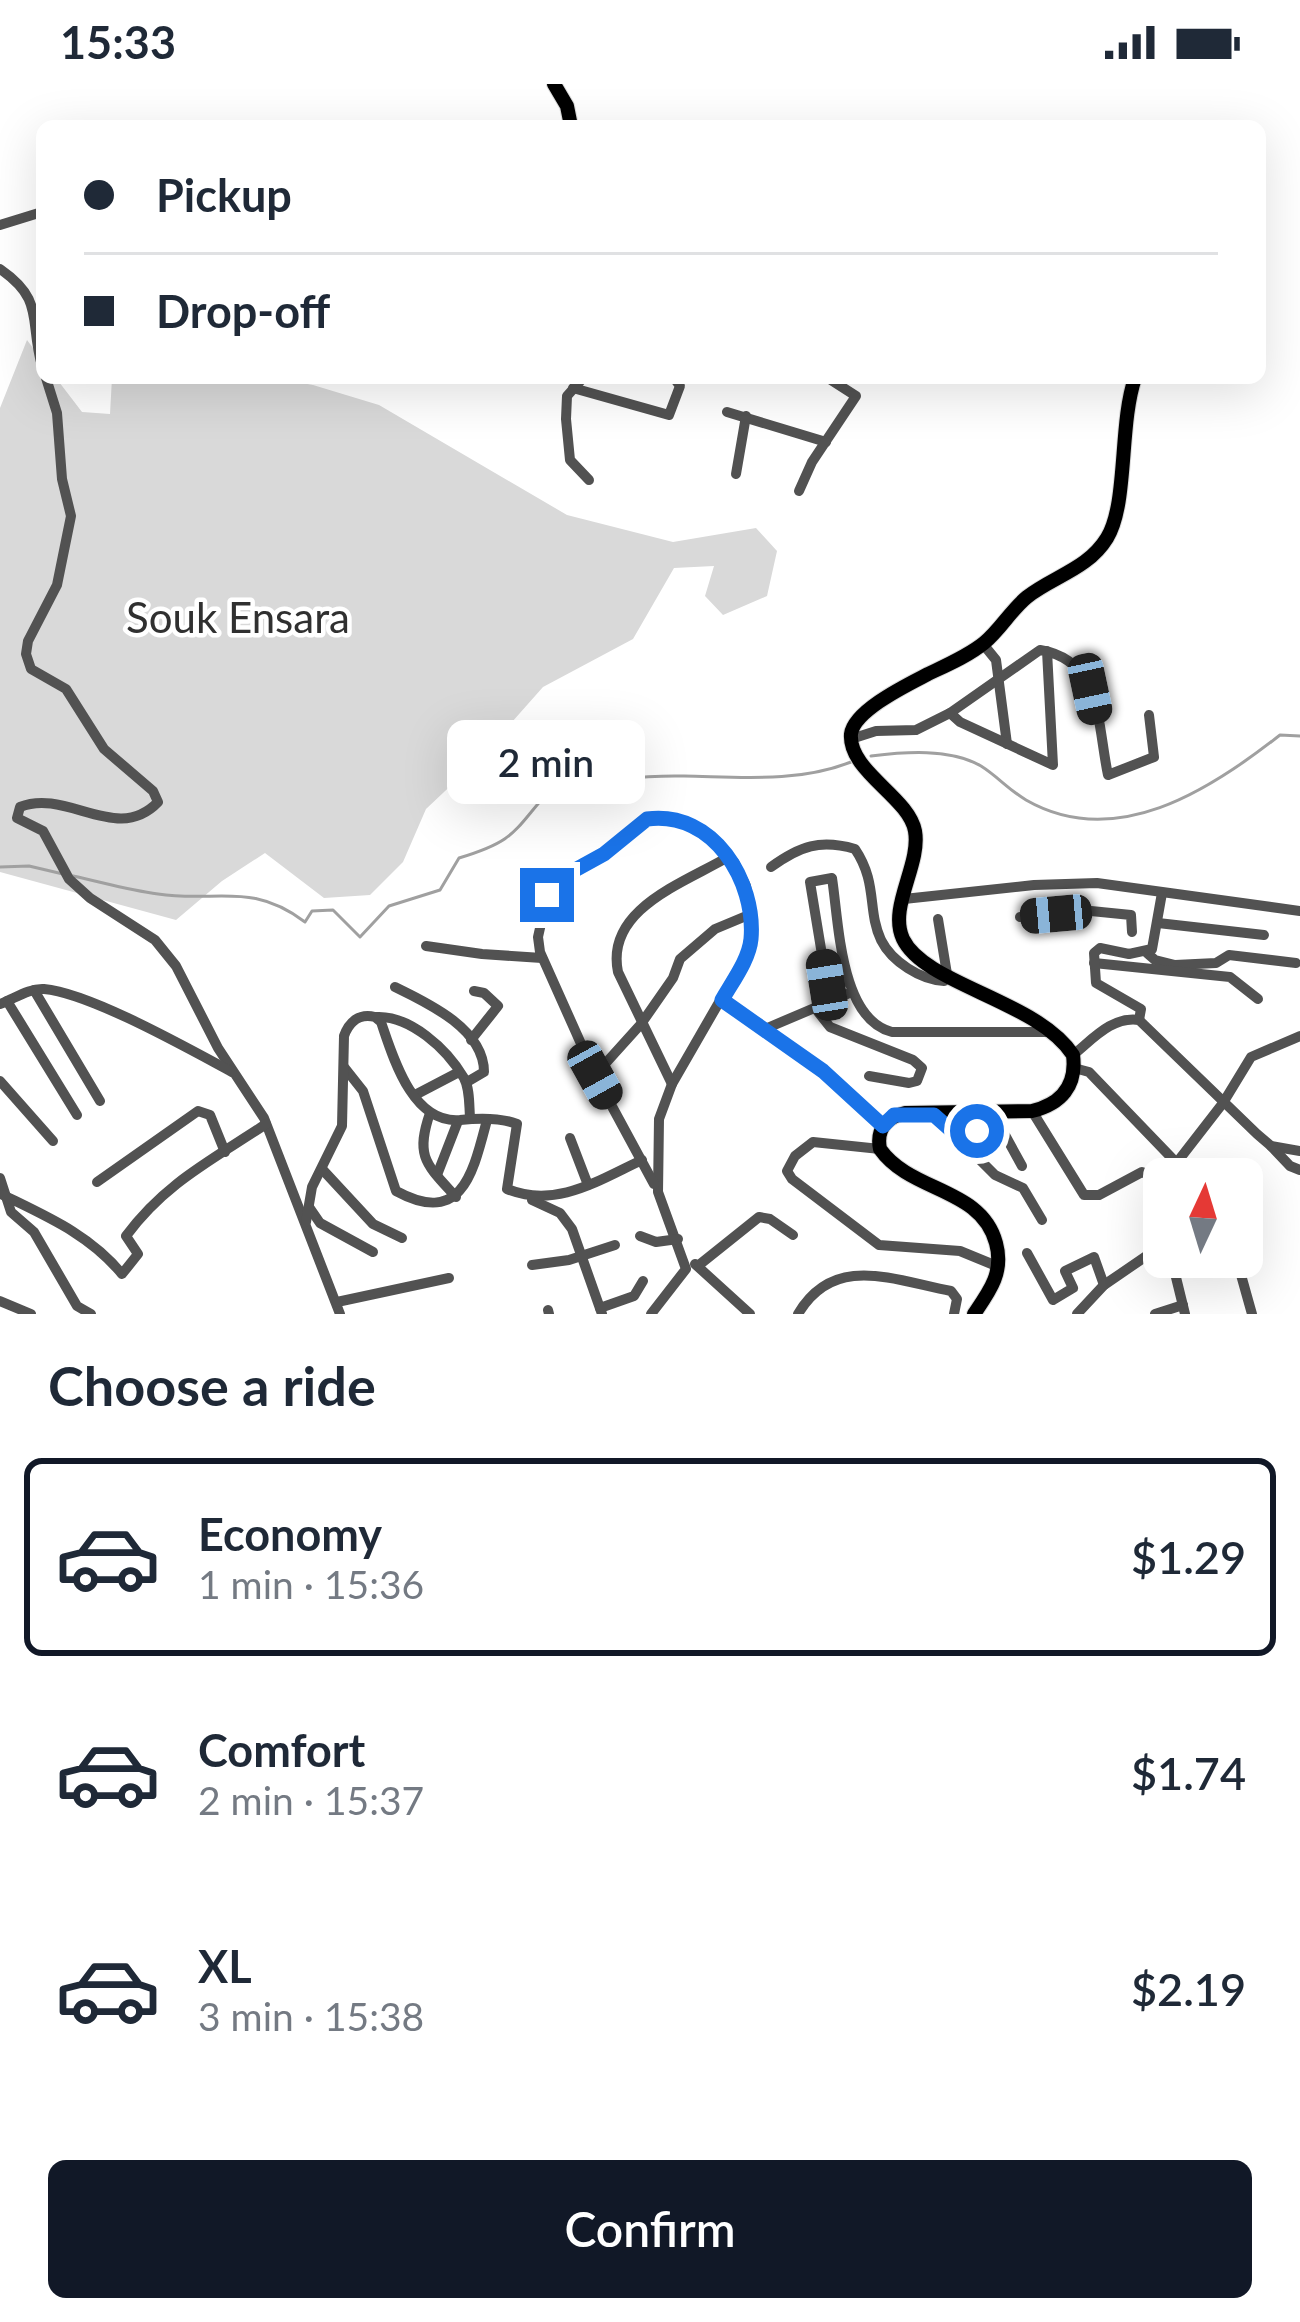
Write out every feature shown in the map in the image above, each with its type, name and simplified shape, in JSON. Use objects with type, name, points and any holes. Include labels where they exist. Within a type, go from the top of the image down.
[{"type":"main road","points":[[554,84],[570,120]]},
{"type":"main road","points":[[977,1309],[999,1267],[992,1230],[978,1209],[910,1175],[880,1149],[883,1126],[894,1115],[1032,1111],[1064,1096],[1074,1062],[1055,1032],[946,974],[914,954],[904,941],[900,929],[915,832],[906,811],[872,775],[851,739],[856,723],[874,706],[983,644],[1030,595],[1076,570],[1106,541],[1117,512],[1127,404],[1133,384]]},
{"type":"street","points":[[0,225],[36,214]]},
{"type":"street","points":[[0,269],[28,292],[36,320]]},
{"type":"street","points":[[48,384],[57,413],[62,479],[71,516],[57,585],[26,654],[31,670],[66,689],[104,748],[153,791],[158,802],[134,820],[42,802],[20,807],[17,818],[43,832],[56,848],[69,879],[155,940],[176,966],[266,1124],[338,1308],[449,1278]]},
{"type":"street","points":[[577,384],[567,396],[570,460],[589,480]]},
{"type":"street","points":[[581,384],[669,416],[678,384]]},
{"type":"street","points":[[799,491],[856,396],[837,384]]},
{"type":"street","points":[[727,412],[826,442]]},
{"type":"street","points":[[736,475],[746,416]]},
{"type":"street","points":[[983,644],[996,660],[1007,744]]},
{"type":"street","points":[[851,739],[876,731],[916,730],[950,713],[1040,650],[1062,653],[1082,670],[1108,775],[1154,757],[1149,715]]},
{"type":"street","points":[[950,713],[1053,765],[1047,651]]},
{"type":"street","points":[[658,1192],[659,1119],[672,1084],[748,952],[752,914],[746,886],[728,857],[705,834],[674,819],[654,818],[640,822],[611,849],[549,888],[538,938],[542,958],[595,1075],[643,1160],[692,1267],[750,1314]]},
{"type":"street","points":[[771,867],[807,844],[834,843],[855,849],[869,870],[881,941],[904,966],[931,981],[944,982],[938,919]]},
{"type":"street","points":[[672,1084],[614,956],[622,928],[636,911],[728,857]]},
{"type":"street","points":[[851,987],[827,985],[810,882],[832,878],[851,987],[874,1025],[892,1032],[1055,1032]]},
{"type":"street","points":[[1090,883],[1091,911]]},
{"type":"street","points":[[904,899],[1090,883],[1300,910]]},
{"type":"street","points":[[1139,1020],[1141,1009],[1096,982],[1094,953],[1100,948],[1129,955],[1147,953],[1156,942],[1162,893]]},
{"type":"street","points":[[1020,917],[1091,911],[1130,915],[1132,932]]},
{"type":"street","points":[[595,1075],[641,1024],[673,978],[680,959],[715,929],[752,914]]},
{"type":"street","points":[[1158,923],[1264,935]]},
{"type":"street","points":[[426,946],[542,958]]},
{"type":"street","points":[[1147,953],[1175,964],[1216,962],[1229,955],[1297,963]]},
{"type":"street","points":[[1094,963],[1230,976],[1258,999]]},
{"type":"street","points":[[395,987],[445,1013],[484,1059],[484,1072],[415,1095]]},
{"type":"street","points":[[765,1029],[851,987]]},
{"type":"street","points":[[77,1114],[4,1002],[47,989],[90,1003],[236,1073]]},
{"type":"street","points":[[34,990],[100,1101]]},
{"type":"street","points":[[472,1040],[498,1006],[484,993],[474,991]]},
{"type":"street","points":[[722,1000],[823,1071],[883,1126]]},
{"type":"street","points":[[815,1008],[830,1027],[913,1060],[922,1068],[917,1081],[908,1083],[869,1076]]},
{"type":"street","points":[[306,1225],[307,1204],[342,1126],[342,1064],[348,1025],[361,1016],[392,1016],[417,1028],[463,1077],[464,1119],[436,1175]]},
{"type":"street","points":[[375,1017],[400,1073],[430,1113],[513,1121],[519,1128],[505,1185],[560,1213],[572,1229],[601,1311],[634,1296],[643,1281]]},
{"type":"street","points":[[1175,1158],[1074,1062],[1121,1019],[1139,1020],[1290,1166],[1300,1170]]},
{"type":"street","points":[[1180,1158],[1251,1057],[1300,1036]]},
{"type":"street","points":[[342,1064],[363,1090],[396,1191],[429,1205],[456,1197],[475,1167],[487,1120]]},
{"type":"street","points":[[0,1081],[53,1141]]},
{"type":"street","points":[[97,1182],[198,1111],[210,1115],[225,1152]]},
{"type":"street","points":[[1032,1111],[1084,1195],[1099,1195],[1136,1173],[1143,1175]]},
{"type":"street","points":[[430,1113],[422,1150],[426,1164],[456,1197]]},
{"type":"street","points":[[934,1115],[995,1174],[1024,1188],[1042,1220]]},
{"type":"street","points":[[3,1195],[83,1237],[102,1250],[122,1274],[138,1254],[126,1236],[163,1192],[266,1124]]},
{"type":"street","points":[[961,1139],[995,1126],[1022,1166]]},
{"type":"street","points":[[570,1138],[588,1185]]},
{"type":"street","points":[[880,1149],[813,1142],[795,1156],[787,1171],[879,1245],[961,1251],[999,1267]]},
{"type":"street","points":[[1271,1145],[1300,1150]]},
{"type":"street","points":[[518,1194],[560,1196],[643,1160]]},
{"type":"street","points":[[322,1169],[373,1224],[402,1238]]},
{"type":"street","points":[[0,1178],[11,1212],[34,1232],[77,1306],[87,1314]]},
{"type":"street","points":[[307,1204],[320,1223],[373,1252]]},
{"type":"street","points":[[652,1314],[692,1267],[759,1217],[793,1235]]},
{"type":"street","points":[[640,1236],[656,1242],[678,1239]]},
{"type":"street","points":[[532,1265],[615,1245]]},
{"type":"street","points":[[1027,1253],[1053,1300],[1073,1288],[1065,1271],[1094,1257],[1105,1285]]},
{"type":"street","points":[[1077,1314],[1105,1285],[1143,1259]]},
{"type":"street","points":[[798,1314],[811,1293],[848,1274],[951,1292],[957,1299],[954,1314]]},
{"type":"street","points":[[1155,1314],[1184,1309],[1176,1278]]},
{"type":"street","points":[[1242,1278],[1252,1314]]},
{"type":"street","points":[[0,1301],[32,1314]]},
{"type":"street","points":[[977,1309],[994,1314]]},
{"type":"green space","name":"Souk Ensara","points":[[27,340],[36,352],[36,384],[61,384],[82,412],[110,414],[112,384],[313,385],[379,405],[567,515],[673,542],[756,528],[777,551],[767,596],[723,615],[705,596],[714,566],[674,568],[633,639],[543,687],[479,759],[426,809],[403,862],[370,895],[324,898],[265,853],[176,920],[0,872],[0,408]]},
{"type":"waterway","points":[[871,756],[955,756],[981,766],[1026,800],[1060,814],[1093,819],[1160,808],[1223,776],[1280,735],[1300,736]]},
{"type":"waterway","points":[[73,876],[158,894],[250,897],[286,909],[305,922],[312,911],[333,910],[360,937],[389,906],[440,890],[459,858],[505,839],[552,788],[651,776],[789,776],[851,762]]},
{"type":"waterway","points":[[0,867],[29,866],[63,874]]},
{"type":"route","points":[[547,895],[555,881],[604,854],[647,819],[674,819],[705,834],[734,862],[752,914],[748,952],[722,1000],[823,1071],[883,1126],[894,1115],[905,1113],[934,1115],[961,1139],[977,1131]]}]
